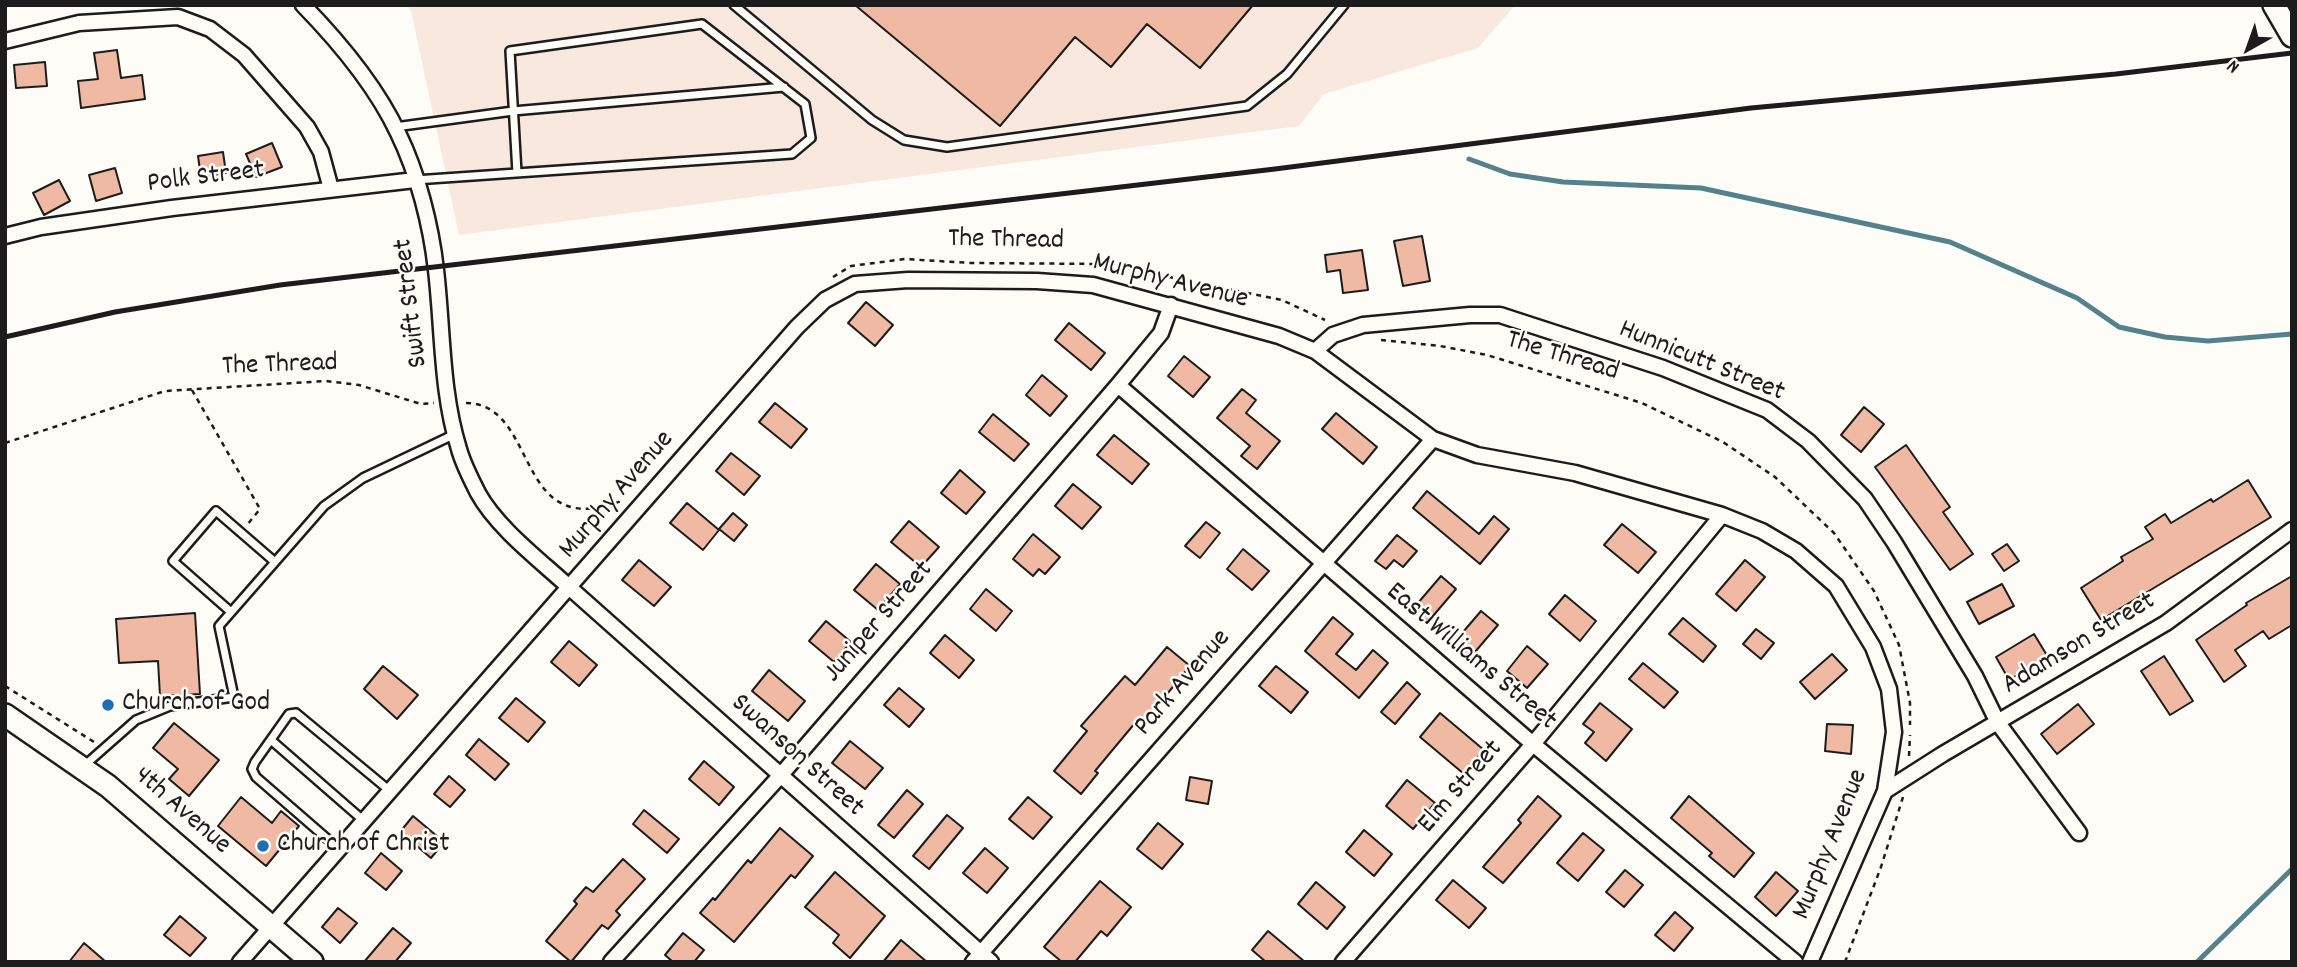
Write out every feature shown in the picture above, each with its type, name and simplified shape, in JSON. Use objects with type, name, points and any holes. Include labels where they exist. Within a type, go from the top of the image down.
[{"type":"street","name":"Swift Street","points":[[303,5],[368,82],[395,127],[415,180],[428,222],[436,267],[449,402],[459,452],[480,496],[503,525],[570,588]]},
{"type":"street","points":[[2274,5],[2292,36]]},
{"type":"street","points":[[5,41],[79,23],[178,17],[210,29],[244,55],[307,127],[321,152],[331,189]]},
{"type":"street","name":"Polk Street","points":[[5,236],[41,227],[159,209],[415,180]]},
{"type":"street","name":"Murphy Avenue","points":[[240,962],[797,327],[825,300],[855,284],[908,280],[1037,281],[1093,285],[1279,336],[1315,351],[1433,439],[1477,456],[1575,473],[1723,515],[1762,531],[1796,551],[1836,586],[1873,647],[1889,689],[1894,732],[1885,791],[1811,962]]},
{"type":"street","name":"Juniper Street","points":[[611,962],[780,776],[1118,386],[1161,333],[1171,305]]},
{"type":"street","name":"Hunnicutt Street","points":[[1315,351],[1333,335],[1363,326],[1470,315],[1500,315],[1663,368],[1767,410],[1808,441],[1866,499],[1975,676],[1998,723],[2078,833]]},
{"type":"street","name":"East Williams Street","points":[[1118,386],[1533,744],[1795,962]]},
{"type":"street","name":"Park Avenue","points":[[982,959],[1433,439]]},
{"type":"street","name":"Elm Street","points":[[1343,962],[1533,744],[1723,515]]},
{"type":"street","name":"Adamson Street","points":[[1885,791],[2166,623],[2292,530]]},
{"type":"street","name":"Swanson Street","points":[[570,588],[982,959]]},
{"type":"street","name":"4th Avenue","points":[[5,715],[108,786],[312,962]]},
{"type":"lane","points":[[734,5],[873,120],[904,140],[947,147],[1247,106],[1287,74],[1344,5]]},
{"type":"lane","points":[[415,180],[517,173],[792,154],[811,138],[805,104],[702,24],[510,51],[517,173]]},
{"type":"lane","points":[[395,127],[513,111],[784,87]]},
{"type":"lane","points":[[82,768],[136,720],[170,706],[234,697],[219,626],[324,506],[363,478],[455,434]]},
{"type":"lane","points":[[232,612],[173,561],[216,511],[275,562]]},
{"type":"lane","points":[[339,849],[256,777],[252,769],[289,714],[296,713],[390,791]]},
{"type":"lane","points":[[271,740],[364,821]]},
{"type":"path","name":"The Thread","points":[[829,279],[851,266],[905,259],[1106,264],[1282,300],[1346,331]]},
{"type":"path","name":"The Thread","points":[[1379,340],[1440,346],[1487,355],[1642,403],[1723,442],[1775,477],[1834,533],[1874,591],[1899,645],[1910,703],[1908,777],[1899,815],[1845,962]]},
{"type":"path","name":"The Thread","points":[[5,443],[165,391],[326,380],[359,385],[421,404],[473,403],[493,410],[508,423],[531,472],[542,488],[571,506],[587,509],[612,505],[631,497]]},
{"type":"path","name":"The Thread","points":[[192,390],[260,509],[241,533]]},
{"type":"path","points":[[5,686],[104,748]]},
{"type":"shaded area","points":[[407,5],[1515,5],[1478,48],[1324,94],[1299,126],[459,235],[411,11]]},
{"type":"building","points":[[855,5],[1253,5],[1200,68],[1147,24],[1111,67],[1075,37],[1000,126]]},
{"type":"building","points":[[117,50],[121,78],[142,75],[145,99],[81,108],[78,81],[98,79],[94,53]]},
{"type":"building","points":[[45,62],[47,86],[16,88],[14,65]]},
{"type":"building","points":[[272,143],[282,167],[256,177],[246,154]]},
{"type":"building","points":[[223,152],[226,173],[201,177],[198,156]]},
{"type":"building","points":[[115,168],[122,193],[96,201],[89,175]]},
{"type":"building","points":[[59,180],[70,201],[44,215],[33,193]]},
{"type":"building","points":[[1422,236],[1430,281],[1403,286],[1394,241]]},
{"type":"building","points":[[1362,250],[1368,290],[1343,293],[1340,270],[1327,272],[1325,255]]},
{"type":"building","points":[[866,302],[893,325],[875,346],[848,323]]},
{"type":"building","points":[[1069,323],[1105,353],[1091,370],[1055,340]]},
{"type":"building","points":[[1184,356],[1210,377],[1193,397],[1168,376]]},
{"type":"building","points":[[1042,375],[1067,396],[1050,416],[1026,395]]},
{"type":"building","points":[[1242,389],[1256,400],[1246,413],[1280,441],[1257,469],[1241,456],[1250,446],[1217,418]]},
{"type":"building","points":[[775,403],[807,429],[791,448],[759,422]]},
{"type":"building","points":[[1864,407],[1884,424],[1861,452],[1841,435]]},
{"type":"building","points":[[1336,413],[1377,447],[1363,464],[1322,429]]},
{"type":"building","points":[[993,414],[1029,444],[1014,461],[979,432]]},
{"type":"building","points":[[1114,435],[1149,464],[1132,484],[1097,455]]},
{"type":"building","points":[[1906,445],[1950,507],[1943,512],[1973,554],[1950,570],[1875,467]]},
{"type":"building","points":[[731,453],[760,476],[744,495],[716,471]]},
{"type":"building","points":[[960,470],[985,492],[966,514],[941,493]]},
{"type":"building","points":[[2248,480],[2271,517],[2101,620],[2081,588],[2123,561],[2121,557],[2153,539],[2145,527],[2165,514],[2171,523],[2211,499],[2213,502]]},
{"type":"building","points":[[1073,484],[1101,507],[1082,529],[1055,506]]},
{"type":"building","points":[[1427,491],[1479,534],[1494,516],[1509,529],[1480,564],[1413,508]]},
{"type":"building","points":[[687,503],[719,530],[703,550],[670,523]]},
{"type":"building","points":[[733,513],[747,525],[734,541],[719,529]]},
{"type":"building","points":[[909,521],[939,547],[921,567],[891,542]]},
{"type":"building","points":[[1206,522],[1220,533],[1200,558],[1185,546]]},
{"type":"building","points":[[1622,524],[1656,552],[1638,573],[1604,545]]},
{"type":"building","points":[[1033,534],[1060,557],[1045,574],[1039,569],[1033,576],[1013,559]]},
{"type":"building","points":[[1397,535],[1417,551],[1403,567],[1394,560],[1386,569],[1375,561]]},
{"type":"building","points":[[2007,544],[2019,561],[2004,571],[1992,554]]},
{"type":"building","points":[[1243,549],[1269,571],[1252,590],[1227,569]]},
{"type":"building","points":[[639,560],[671,587],[654,606],[622,580]]},
{"type":"building","points":[[1745,560],[1765,577],[1736,611],[1716,594]]},
{"type":"building","points":[[876,564],[900,584],[878,610],[854,590]]},
{"type":"building","points":[[1441,576],[1456,589],[1427,623],[1412,610]]},
{"type":"building","points":[[2292,576],[2292,625],[2269,639],[2263,631],[2235,650],[2246,666],[2224,682],[2196,640],[2247,605],[2246,603]]},
{"type":"building","points":[[2002,584],[2014,606],[1979,624],[1967,602]]},
{"type":"building","points":[[986,589],[1012,611],[996,631],[970,609]]},
{"type":"building","points":[[1565,595],[1596,621],[1580,641],[1549,614]]},
{"type":"building","points":[[1481,611],[1498,625],[1469,659],[1452,645]]},
{"type":"building","points":[[195,613],[200,694],[160,696],[158,661],[119,663],[116,619]]},
{"type":"building","points":[[1333,617],[1353,634],[1336,654],[1356,670],[1373,650],[1388,663],[1359,698],[1305,651]]},
{"type":"building","points":[[1683,618],[1716,646],[1703,662],[1669,634]]},
{"type":"building","points":[[826,621],[851,642],[834,662],[809,641]]},
{"type":"building","points":[[1756,629],[1774,643],[1761,659],[1743,644]]},
{"type":"building","points":[[2034,634],[2048,657],[2009,680],[1996,657]]},
{"type":"building","points":[[945,635],[974,660],[959,678],[930,653]]},
{"type":"building","points":[[569,641],[597,665],[579,686],[551,662]]},
{"type":"building","points":[[1527,646],[1548,664],[1527,688],[1507,671]]},
{"type":"building","points":[[1167,647],[1190,666],[1145,721],[1140,717],[1095,771],[1098,773],[1081,794],[1054,771],[1087,731],[1081,726],[1125,676],[1135,685]]},
{"type":"building","points":[[1832,654],[1847,670],[1815,699],[1800,682]]},
{"type":"building","points":[[2164,656],[2193,701],[2170,715],[2141,671]]},
{"type":"building","points":[[1643,663],[1678,692],[1664,708],[1629,679]]},
{"type":"building","points":[[383,666],[418,695],[397,719],[364,689]]},
{"type":"building","points":[[1276,666],[1308,692],[1291,713],[1259,686]]},
{"type":"building","points":[[769,670],[805,701],[788,721],[752,691]]},
{"type":"building","points":[[1407,682],[1420,694],[1395,724],[1381,712]]},
{"type":"building","points":[[899,688],[924,709],[909,727],[884,705]]},
{"type":"building","points":[[516,698],[545,722],[528,742],[499,718]]},
{"type":"building","points":[[1600,703],[1632,729],[1606,761],[1585,743],[1594,732],[1583,724]]},
{"type":"building","points":[[2078,704],[2094,724],[2057,754],[2041,734]]},
{"type":"building","points":[[1440,713],[1484,750],[1464,774],[1420,737]]},
{"type":"building","points":[[174,723],[219,760],[189,796],[169,779],[178,769],[153,748]]},
{"type":"building","points":[[1827,724],[1853,725],[1851,754],[1825,751]]},
{"type":"building","points":[[479,739],[509,764],[495,780],[466,755]]},
{"type":"building","points":[[850,741],[883,768],[865,789],[832,763]]},
{"type":"building","points":[[704,761],[734,787],[719,805],[689,779]]},
{"type":"building","points":[[449,776],[465,790],[450,807],[434,794]]},
{"type":"building","points":[[1190,777],[1212,781],[1208,804],[1186,800]]},
{"type":"building","points":[[1407,780],[1435,803],[1413,829],[1386,806]]},
{"type":"building","points":[[907,790],[923,804],[894,838],[878,825]]},
{"type":"building","points":[[1538,796],[1561,816],[1503,883],[1483,867],[1521,823],[1518,820]]},
{"type":"building","points":[[1689,796],[1754,853],[1734,877],[1709,856],[1712,853],[1671,818]]},
{"type":"building","name":"Church of Christ","points":[[241,797],[272,823],[281,811],[299,826],[266,866],[218,826]]},
{"type":"building","points":[[1028,797],[1052,817],[1033,839],[1009,819]]},
{"type":"building","points":[[644,810],[679,839],[667,853],[633,824]]},
{"type":"building","points":[[947,815],[963,828],[929,869],[913,856]]},
{"type":"building","points":[[413,816],[444,842],[431,858],[400,832]]},
{"type":"building","points":[[1158,823],[1183,844],[1162,869],[1137,849]]},
{"type":"building","points":[[780,828],[813,856],[795,878],[791,875],[734,942],[700,913],[713,898],[715,900],[748,860],[751,863]]},
{"type":"building","points":[[1364,830],[1392,854],[1374,876],[1346,852]]},
{"type":"building","points":[[1583,833],[1604,850],[1578,881],[1557,863]]},
{"type":"building","points":[[985,848],[1008,868],[987,893],[963,873]]},
{"type":"building","points":[[381,853],[402,871],[386,890],[365,873]]},
{"type":"building","points":[[623,859],[645,879],[616,911],[620,915],[608,929],[602,925],[571,962],[546,941],[577,904],[574,901],[586,887],[593,892]]},
{"type":"building","points":[[1625,870],[1643,885],[1624,907],[1606,892]]},
{"type":"building","points":[[835,872],[885,916],[850,958],[833,943],[839,935],[805,907]]},
{"type":"building","points":[[1776,872],[1798,891],[1776,916],[1755,897]]},
{"type":"building","points":[[1453,880],[1486,908],[1469,928],[1436,900]]},
{"type":"building","points":[[1100,881],[1131,907],[1107,936],[1101,931],[1075,962],[1062,962],[1044,947]]},
{"type":"building","points":[[1316,882],[1345,907],[1327,929],[1298,904]]},
{"type":"building","points":[[338,908],[357,923],[340,943],[322,927]]},
{"type":"building","points":[[1675,912],[1693,928],[1674,951],[1655,935]]},
{"type":"building","points":[[180,916],[206,938],[190,956],[164,935]]},
{"type":"building","points":[[393,928],[411,943],[395,962],[364,962]]},
{"type":"building","points":[[1268,931],[1305,962],[1266,962],[1252,950]]},
{"type":"building","points":[[683,933],[704,950],[694,962],[673,962],[665,955]]},
{"type":"building","points":[[901,940],[927,962],[883,962]]},
{"type":"building","points":[[84,943],[106,962],[69,962]]},
{"type":"waterway","points":[[1469,159],[1510,174],[1563,182],[1701,188],[1950,242],[2077,298],[2119,327],[2165,337],[2208,341],[2292,334]]},
{"type":"waterway","points":[[2197,962],[2292,869]]},
{"type":"railway","points":[[5,337],[115,312],[280,285],[1275,169],[1751,108],[2116,74],[2292,53]]},
{"type":"place","name":"Church of God","points":[[108,705]]},
{"type":"place","name":"Church of Christ","points":[[263,846]]}]
